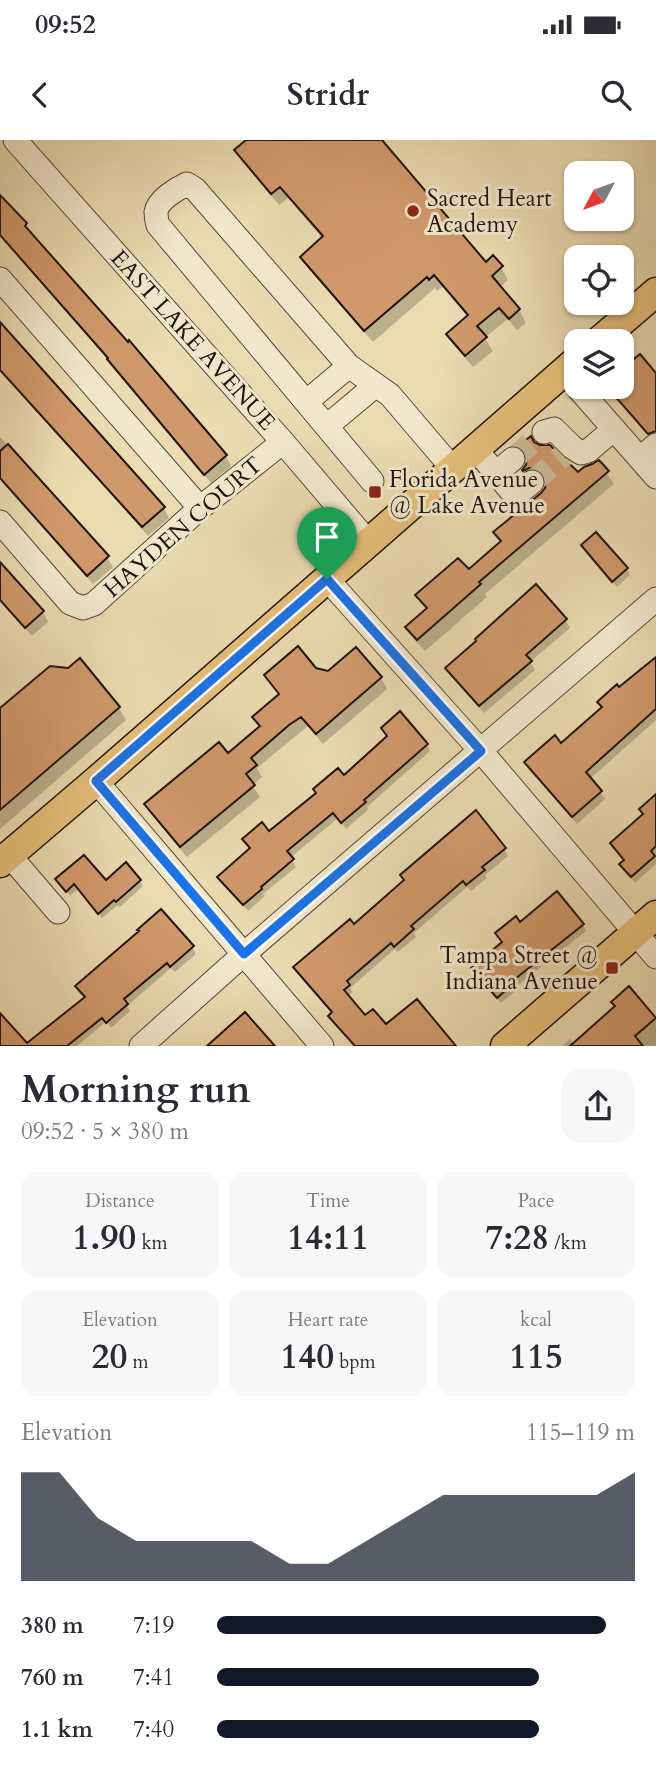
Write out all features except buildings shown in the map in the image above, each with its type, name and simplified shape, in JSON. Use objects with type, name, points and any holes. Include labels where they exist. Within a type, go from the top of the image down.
[{"type":"main road","points":[[613,329],[656,292]]},
{"type":"main road","points":[[5,859],[475,449],[564,383]]},
{"type":"main road","points":[[505,1045],[646,924]]},
{"type":"street","name":"EAST LAKE AVENUE","points":[[15,140],[283,442],[368,542]]},
{"type":"street","points":[[372,481],[158,225],[156,214],[159,204],[178,188],[187,184],[195,189],[349,366],[390,395],[453,468]]},
{"type":"street","points":[[0,279],[200,508]]},
{"type":"street","points":[[306,402],[349,366]]},
{"type":"street","points":[[327,426],[376,385]]},
{"type":"street","points":[[591,399],[614,429],[648,452],[656,477]]},
{"type":"street","points":[[544,432],[554,429],[568,451],[581,453],[588,451],[614,429]]},
{"type":"street","name":"HAYDEN COURT","points":[[0,522],[69,603],[83,608],[94,604],[200,508],[283,442]]},
{"type":"street","points":[[475,449],[504,466],[511,491],[521,491],[532,482]]},
{"type":"street","points":[[327,579],[481,751],[646,924],[656,957]]},
{"type":"street","points":[[141,1045],[656,599]]},
{"type":"street","points":[[96,781],[322,1045]]},
{"type":"street","points":[[5,859],[58,912]]},
{"type":"tunnel","points":[[513,459],[544,432]]},
{"type":"tunnel","points":[[532,482],[564,455]]},
{"type":"place","name":"Sacred Heart Academy","points":[[413,211]]},
{"type":"place","name":"Florida Avenue @ Lake Avenue","points":[[375,492]]},
{"type":"place","name":"Tampa Street @ Indiana Avenue","points":[[612,968]]},
{"type":"route","points":[[327,579],[481,751],[244,954],[96,781],[327,579]]}]
